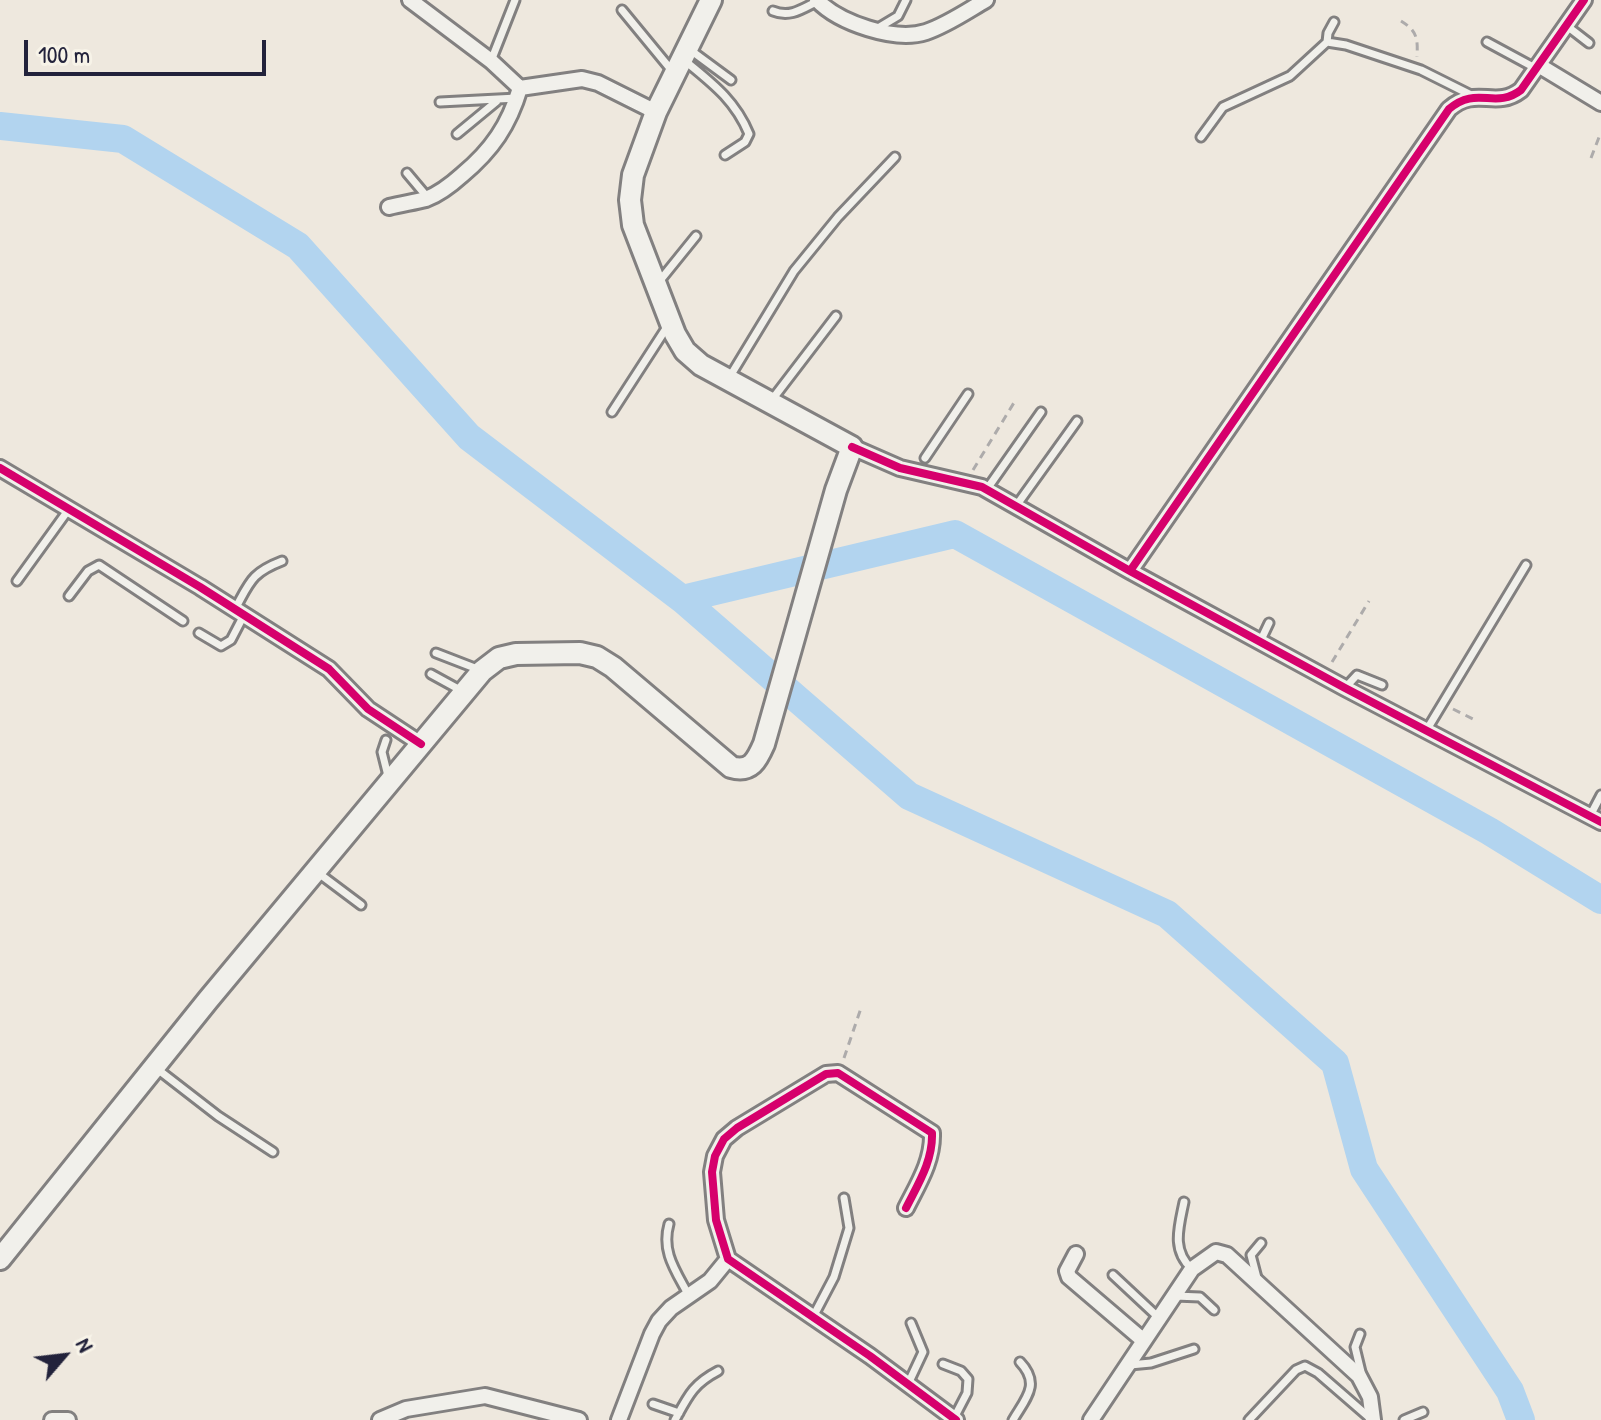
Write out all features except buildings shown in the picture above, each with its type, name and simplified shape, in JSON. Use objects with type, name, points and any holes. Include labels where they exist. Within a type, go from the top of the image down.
[{"type":"main road","points":[[0,1259],[315,871],[482,671],[499,658],[516,654],[588,655],[613,667],[731,767],[740,770],[749,768],[756,761],[764,744],[836,490],[852,447],[701,365],[685,351],[633,225],[630,200],[633,175],[656,112],[705,3]]},
{"type":"street","points":[[817,0],[827,10],[873,30],[922,33],[986,0]]},
{"type":"street","points":[[1130,571],[1449,109],[1460,100],[1473,97],[1500,100],[1511,98],[1521,90],[1584,0]]},
{"type":"street","points":[[416,2],[491,61],[518,93]]},
{"type":"street","points":[[1538,67],[1601,103]]},
{"type":"street","points":[[518,93],[582,79],[598,83],[656,112]]},
{"type":"street","points":[[389,207],[428,198],[450,185],[482,158],[497,141],[513,112],[518,93]]},
{"type":"street","points":[[852,447],[917,471],[966,481],[986,489],[1260,642],[1595,819]]},
{"type":"street","points":[[0,468],[329,669],[368,709],[421,744]]},
{"type":"street","points":[[906,1208],[926,1169],[933,1147],[932,1133],[838,1073],[826,1074],[724,1139],[715,1156],[712,1172],[716,1220],[728,1259],[955,1419]]},
{"type":"street","points":[[1091,1420],[1192,1269],[1216,1252],[1227,1255],[1366,1385],[1373,1420]]},
{"type":"street","points":[[1076,1254],[1067,1271],[1069,1277],[1144,1341]]},
{"type":"street","points":[[619,1420],[652,1334],[671,1308],[710,1281],[728,1259]]},
{"type":"street","points":[[380,1420],[406,1409],[485,1396],[579,1420]]},
{"type":"street","points":[[52,1420],[68,1420]]},
{"type":"lane","points":[[491,61],[515,0]]},
{"type":"lane","points":[[773,11],[783,15],[793,13],[817,0]]},
{"type":"lane","points":[[873,30],[898,16],[906,0]]},
{"type":"lane","points":[[622,10],[736,106],[749,134],[745,142],[725,155]]},
{"type":"lane","points":[[1201,137],[1223,107],[1290,76],[1327,42],[1334,22]]},
{"type":"lane","points":[[1567,26],[1589,43]]},
{"type":"lane","points":[[1327,42],[1417,68],[1473,97]]},
{"type":"lane","points":[[1487,42],[1538,67]]},
{"type":"lane","points":[[681,60],[731,80]]},
{"type":"lane","points":[[440,102],[499,99],[518,93]]},
{"type":"lane","points":[[457,134],[499,99]]},
{"type":"lane","points":[[728,380],[794,271],[838,217],[895,157]]},
{"type":"lane","points":[[407,173],[428,198]]},
{"type":"lane","points":[[657,285],[696,236]]},
{"type":"lane","points":[[770,402],[836,316]]},
{"type":"lane","points":[[612,412],[671,322]]},
{"type":"lane","points":[[925,458],[968,394]]},
{"type":"lane","points":[[986,489],[1041,412]]},
{"type":"lane","points":[[1016,506],[1077,421]]},
{"type":"lane","points":[[17,581],[69,509]]},
{"type":"lane","points":[[199,633],[221,646],[231,640],[252,579],[261,570],[282,561]]},
{"type":"lane","points":[[69,596],[88,571],[99,565],[183,621]]},
{"type":"lane","points":[[1426,731],[1526,565]]},
{"type":"lane","points":[[1260,642],[1269,623]]},
{"type":"lane","points":[[436,653],[482,671]]},
{"type":"lane","points":[[431,674],[464,692]]},
{"type":"lane","points":[[1345,688],[1357,675],[1382,685]]},
{"type":"lane","points":[[386,740],[382,752],[390,782]]},
{"type":"lane","points":[[1595,819],[1601,795]]},
{"type":"lane","points":[[315,871],[361,905]]},
{"type":"lane","points":[[155,1067],[218,1116],[273,1152]]},
{"type":"lane","points":[[813,1317],[834,1277],[849,1228],[844,1198]]},
{"type":"lane","points":[[1184,1202],[1178,1240],[1181,1259],[1192,1269]]},
{"type":"lane","points":[[669,1224],[664,1240],[666,1251],[689,1296]]},
{"type":"lane","points":[[1258,1284],[1251,1255],[1261,1243]]},
{"type":"lane","points":[[1113,1275],[1159,1318]]},
{"type":"lane","points":[[1173,1296],[1200,1297],[1214,1310]]},
{"type":"lane","points":[[908,1384],[923,1352],[911,1323]]},
{"type":"lane","points":[[1360,1334],[1355,1347],[1356,1357],[1366,1385]]},
{"type":"lane","points":[[1128,1365],[1151,1363],[1194,1349]]},
{"type":"lane","points":[[1013,1420],[1032,1382],[1029,1371],[1020,1362]]},
{"type":"lane","points":[[943,1364],[961,1371],[968,1379],[967,1393],[955,1419]]},
{"type":"lane","points":[[1249,1420],[1296,1370],[1305,1366],[1318,1373],[1373,1420]]},
{"type":"lane","points":[[653,1404],[677,1416],[692,1389],[718,1371]]},
{"type":"lane","points":[[1404,1420],[1423,1412]]},
{"type":"path","points":[[1401,21],[1418,35],[1417,68]]},
{"type":"path","points":[[1591,158],[1601,132]]},
{"type":"path","points":[[966,481],[1015,401]]},
{"type":"path","points":[[1331,663],[1369,601]]},
{"type":"path","points":[[1442,704],[1475,720]]},
{"type":"path","points":[[838,1073],[861,1008]]},
{"type":"waterway","points":[[0,126],[123,139],[298,246],[469,437],[682,599],[955,534],[1489,831],[1601,900]]},
{"type":"waterway","points":[[682,599],[909,796],[1167,914],[1335,1063],[1364,1169],[1510,1391],[1521,1420]]},
{"type":"cycle path","points":[[1130,571],[1449,109],[1468,99],[1503,98],[1521,90],[1584,0]]},
{"type":"cycle path","points":[[852,447],[900,468],[982,487],[1345,688],[1601,822]]},
{"type":"cycle path","points":[[0,468],[200,587],[329,669],[368,709],[421,744]]},
{"type":"cycle path","points":[[906,1208],[927,1163],[932,1133],[838,1073],[826,1074],[737,1128],[724,1139],[715,1156],[712,1172],[716,1220],[728,1259],[870,1356],[956,1420]]}]
